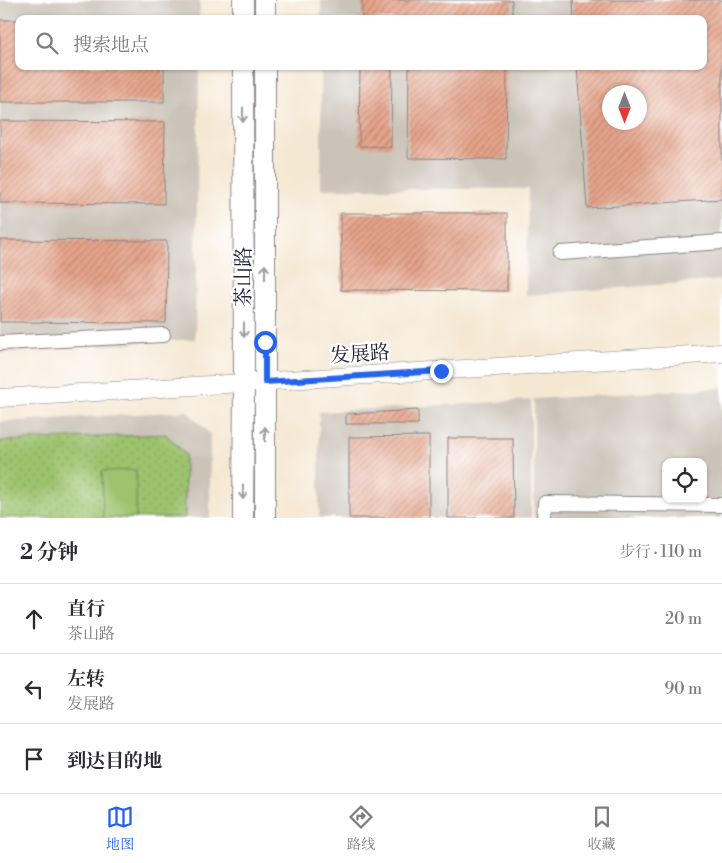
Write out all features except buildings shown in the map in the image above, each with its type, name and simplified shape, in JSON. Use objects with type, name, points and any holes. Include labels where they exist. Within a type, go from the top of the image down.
[{"type":"main road","points":[[243,0],[243,15]]},
{"type":"main road","points":[[265,0],[265,15]]},
{"type":"main road","name":"茶山路","points":[[243,70],[243,518]]},
{"type":"main road","name":"茶山路","points":[[265,70],[266,518]]},
{"type":"street","points":[[560,253],[722,242]]},
{"type":"street","points":[[0,343],[163,335]]},
{"type":"street","name":"发展路","points":[[0,398],[722,353]]},
{"type":"street","points":[[544,518],[544,503],[722,505]]},
{"type":"shaded area","points":[[0,0],[200,0],[199,15],[15,15],[15,70],[199,70],[195,339],[0,353]]},
{"type":"shaded area","points":[[321,0],[722,0],[722,280],[526,295],[528,189],[321,189],[321,70],[707,70],[707,15],[321,15]]},
{"type":"shaded area","points":[[722,388],[722,518],[534,518],[534,399]]},
{"type":"shaded area","points":[[531,400],[531,518],[319,518],[319,412]]},
{"type":"shaded area","points":[[187,411],[210,434],[210,518],[0,518],[0,422]]},
{"type":"green space","points":[[166,434],[185,454],[185,518],[0,518],[0,441]]},
{"type":"green space","points":[[136,470],[136,518],[103,518],[102,471]]},
{"type":"route","points":[[265,342],[265,382],[441,371]]}]
